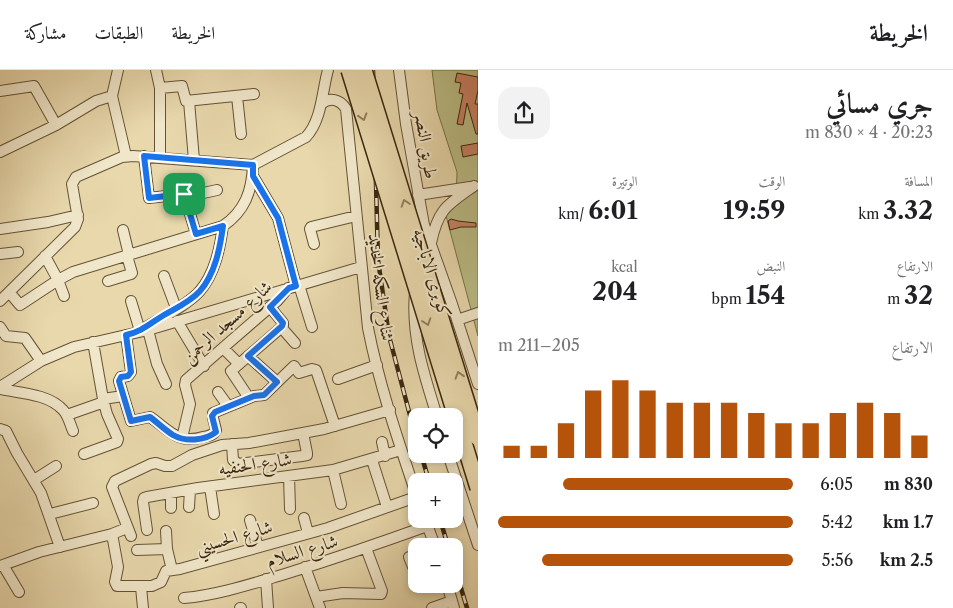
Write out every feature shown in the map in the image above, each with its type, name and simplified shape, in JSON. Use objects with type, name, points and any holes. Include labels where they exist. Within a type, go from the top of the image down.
[{"type":"highway","name":"كوبرى الاباجيه","points":[[349,70],[478,488]]},
{"type":"highway","name":"كوبرى الاباجيه","points":[[364,70],[478,438]]},
{"type":"street","points":[[118,70],[112,96],[126,156]]},
{"type":"street","points":[[156,70],[160,88],[160,157]]},
{"type":"street","points":[[0,301],[75,227],[78,215],[72,188],[73,180],[80,175],[126,156],[253,165],[306,137],[313,128],[321,104],[328,70]]},
{"type":"street","name":"طريق النصر","points":[[399,70],[424,225],[478,384]]},
{"type":"street","points":[[0,91],[34,86],[56,125]]},
{"type":"street","points":[[160,88],[182,86],[185,101],[254,94]]},
{"type":"street","points":[[0,152],[56,125],[88,105],[112,96]]},
{"type":"street","points":[[237,96],[241,134]]},
{"type":"street","name":"شارع السكه الحديد","points":[[321,104],[334,99],[339,101],[346,109],[368,328],[408,473]]},
{"type":"street","points":[[189,101],[194,160]]},
{"type":"street","points":[[144,156],[149,198],[183,193],[185,196],[217,190]]},
{"type":"street","points":[[9,292],[20,305],[73,272],[223,226],[234,218],[242,208],[253,176],[253,165]]},
{"type":"street","points":[[253,176],[278,218],[295,286],[312,326]]},
{"type":"street","points":[[418,196],[476,186]]},
{"type":"street","points":[[430,244],[434,228],[445,207],[476,186]]},
{"type":"street","points":[[185,196],[196,234]]},
{"type":"street","points":[[0,229],[48,222],[78,215]]},
{"type":"street","points":[[314,244],[310,229],[312,227],[356,216]]},
{"type":"street","name":"طريق النصر","points":[[424,225],[417,262],[413,314],[419,361],[434,408]]},
{"type":"street","points":[[144,330],[199,292],[211,275],[219,251],[223,226]]},
{"type":"street","points":[[108,281],[132,273],[123,230]]},
{"type":"street","points":[[0,254],[18,252]]},
{"type":"street","points":[[45,256],[64,296]]},
{"type":"street","points":[[0,388],[41,362],[74,347],[177,321],[361,268]]},
{"type":"street","points":[[164,276],[176,308]]},
{"type":"street","name":"شارع مسجد الرحمن","points":[[182,438],[190,404],[185,382],[295,286]]},
{"type":"street","points":[[131,301],[166,384]]},
{"type":"street","points":[[249,398],[231,373],[232,369],[281,327],[283,323],[270,307]]},
{"type":"street","points":[[457,320],[478,313]]},
{"type":"street","points":[[177,321],[204,366]]},
{"type":"street","points":[[281,327],[295,343]]},
{"type":"street","points":[[2,334],[25,338],[41,362]]},
{"type":"street","points":[[126,335],[131,372],[119,380],[131,421],[150,417],[172,435],[182,438],[194,439],[215,433],[213,413],[256,395],[264,395],[295,366],[300,373],[312,369],[317,372],[335,426]]},
{"type":"street","points":[[84,454],[117,442],[118,437],[103,401],[93,342]]},
{"type":"street","points":[[223,348],[239,364]]},
{"type":"street","points":[[248,356],[277,382]]},
{"type":"street","points":[[338,379],[377,365]]},
{"type":"street","points":[[0,388],[50,400],[57,404],[67,415],[73,431]]},
{"type":"street","points":[[218,392],[228,406]]},
{"type":"street","points":[[67,415],[103,401],[123,396]]},
{"type":"street","points":[[19,592],[1,565],[60,547],[112,534],[129,532],[112,487],[115,480],[151,464],[172,466],[208,449],[303,433],[390,410]]},
{"type":"street","points":[[0,429],[6,430],[17,453],[34,480],[50,514],[60,547]]},
{"type":"street","points":[[232,444],[233,460],[238,464],[302,456],[306,455],[307,452],[303,433]]},
{"type":"street","points":[[382,442],[385,456]]},
{"type":"street","name":"شارع الحنفيه","points":[[147,530],[143,500],[147,497],[333,470],[401,450]]},
{"type":"street","points":[[372,460],[387,507]]},
{"type":"street","points":[[451,463],[477,537]]},
{"type":"street","points":[[34,480],[56,466]]},
{"type":"street","points":[[333,470],[341,504]]},
{"type":"street","points":[[289,476],[290,509]]},
{"type":"street","points":[[210,487],[214,514]]},
{"type":"street","points":[[189,507],[190,490]]},
{"type":"street","points":[[171,493],[171,508]]},
{"type":"street","name":"شارع الحسيني","points":[[112,534],[118,567],[116,584],[119,587],[141,587],[159,584],[164,573],[172,570],[308,534],[408,499]]},
{"type":"street","points":[[50,514],[93,503]]},
{"type":"street","points":[[304,518],[308,534]]},
{"type":"street","points":[[250,520],[258,547]]},
{"type":"street","name":"شارع السلام","points":[[184,598],[224,592],[266,580],[366,548],[412,528]]},
{"type":"street","points":[[166,531],[166,548],[172,570]]},
{"type":"street","points":[[137,550],[166,548]]},
{"type":"street","points":[[316,597],[343,593],[372,599],[381,594],[382,591],[366,548]]},
{"type":"street","points":[[305,567],[320,608]]},
{"type":"street","points":[[266,580],[268,608]]},
{"type":"street","points":[[141,587],[143,608]]},
{"type":"street","points":[[432,608],[453,604]]},
{"type":"green space","points":[[432,70],[478,70],[478,336],[445,212],[456,201],[457,172],[437,110]]},
{"type":"building","points":[[457,73],[478,77],[475,104],[478,104],[478,134],[476,134],[467,103],[463,125],[457,124],[463,94],[459,93],[461,83],[455,82]]},
{"type":"building","points":[[478,143],[478,154],[463,157],[461,146]]},
{"type":"building","points":[[451,219],[476,223],[476,227],[461,227],[450,230],[448,221]]},
{"type":"railway","points":[[373,70],[378,260],[389,336],[408,408]]},
{"type":"railway","points":[[424,463],[427,473]]},
{"type":"railway","points":[[443,528],[446,538]]},
{"type":"railway","points":[[462,593],[467,608]]},
{"type":"route","points":[[144,156],[253,165],[253,176],[278,218],[296,286],[289,288],[270,307],[283,323],[282,326],[248,356],[277,382],[262,396],[256,395],[213,413],[215,433],[194,439],[172,435],[150,417],[131,421],[119,381],[121,377],[131,374],[126,335],[140,331],[191,299],[199,292],[211,275],[220,246],[223,226],[196,234],[184,194],[149,198],[144,156]]}]
